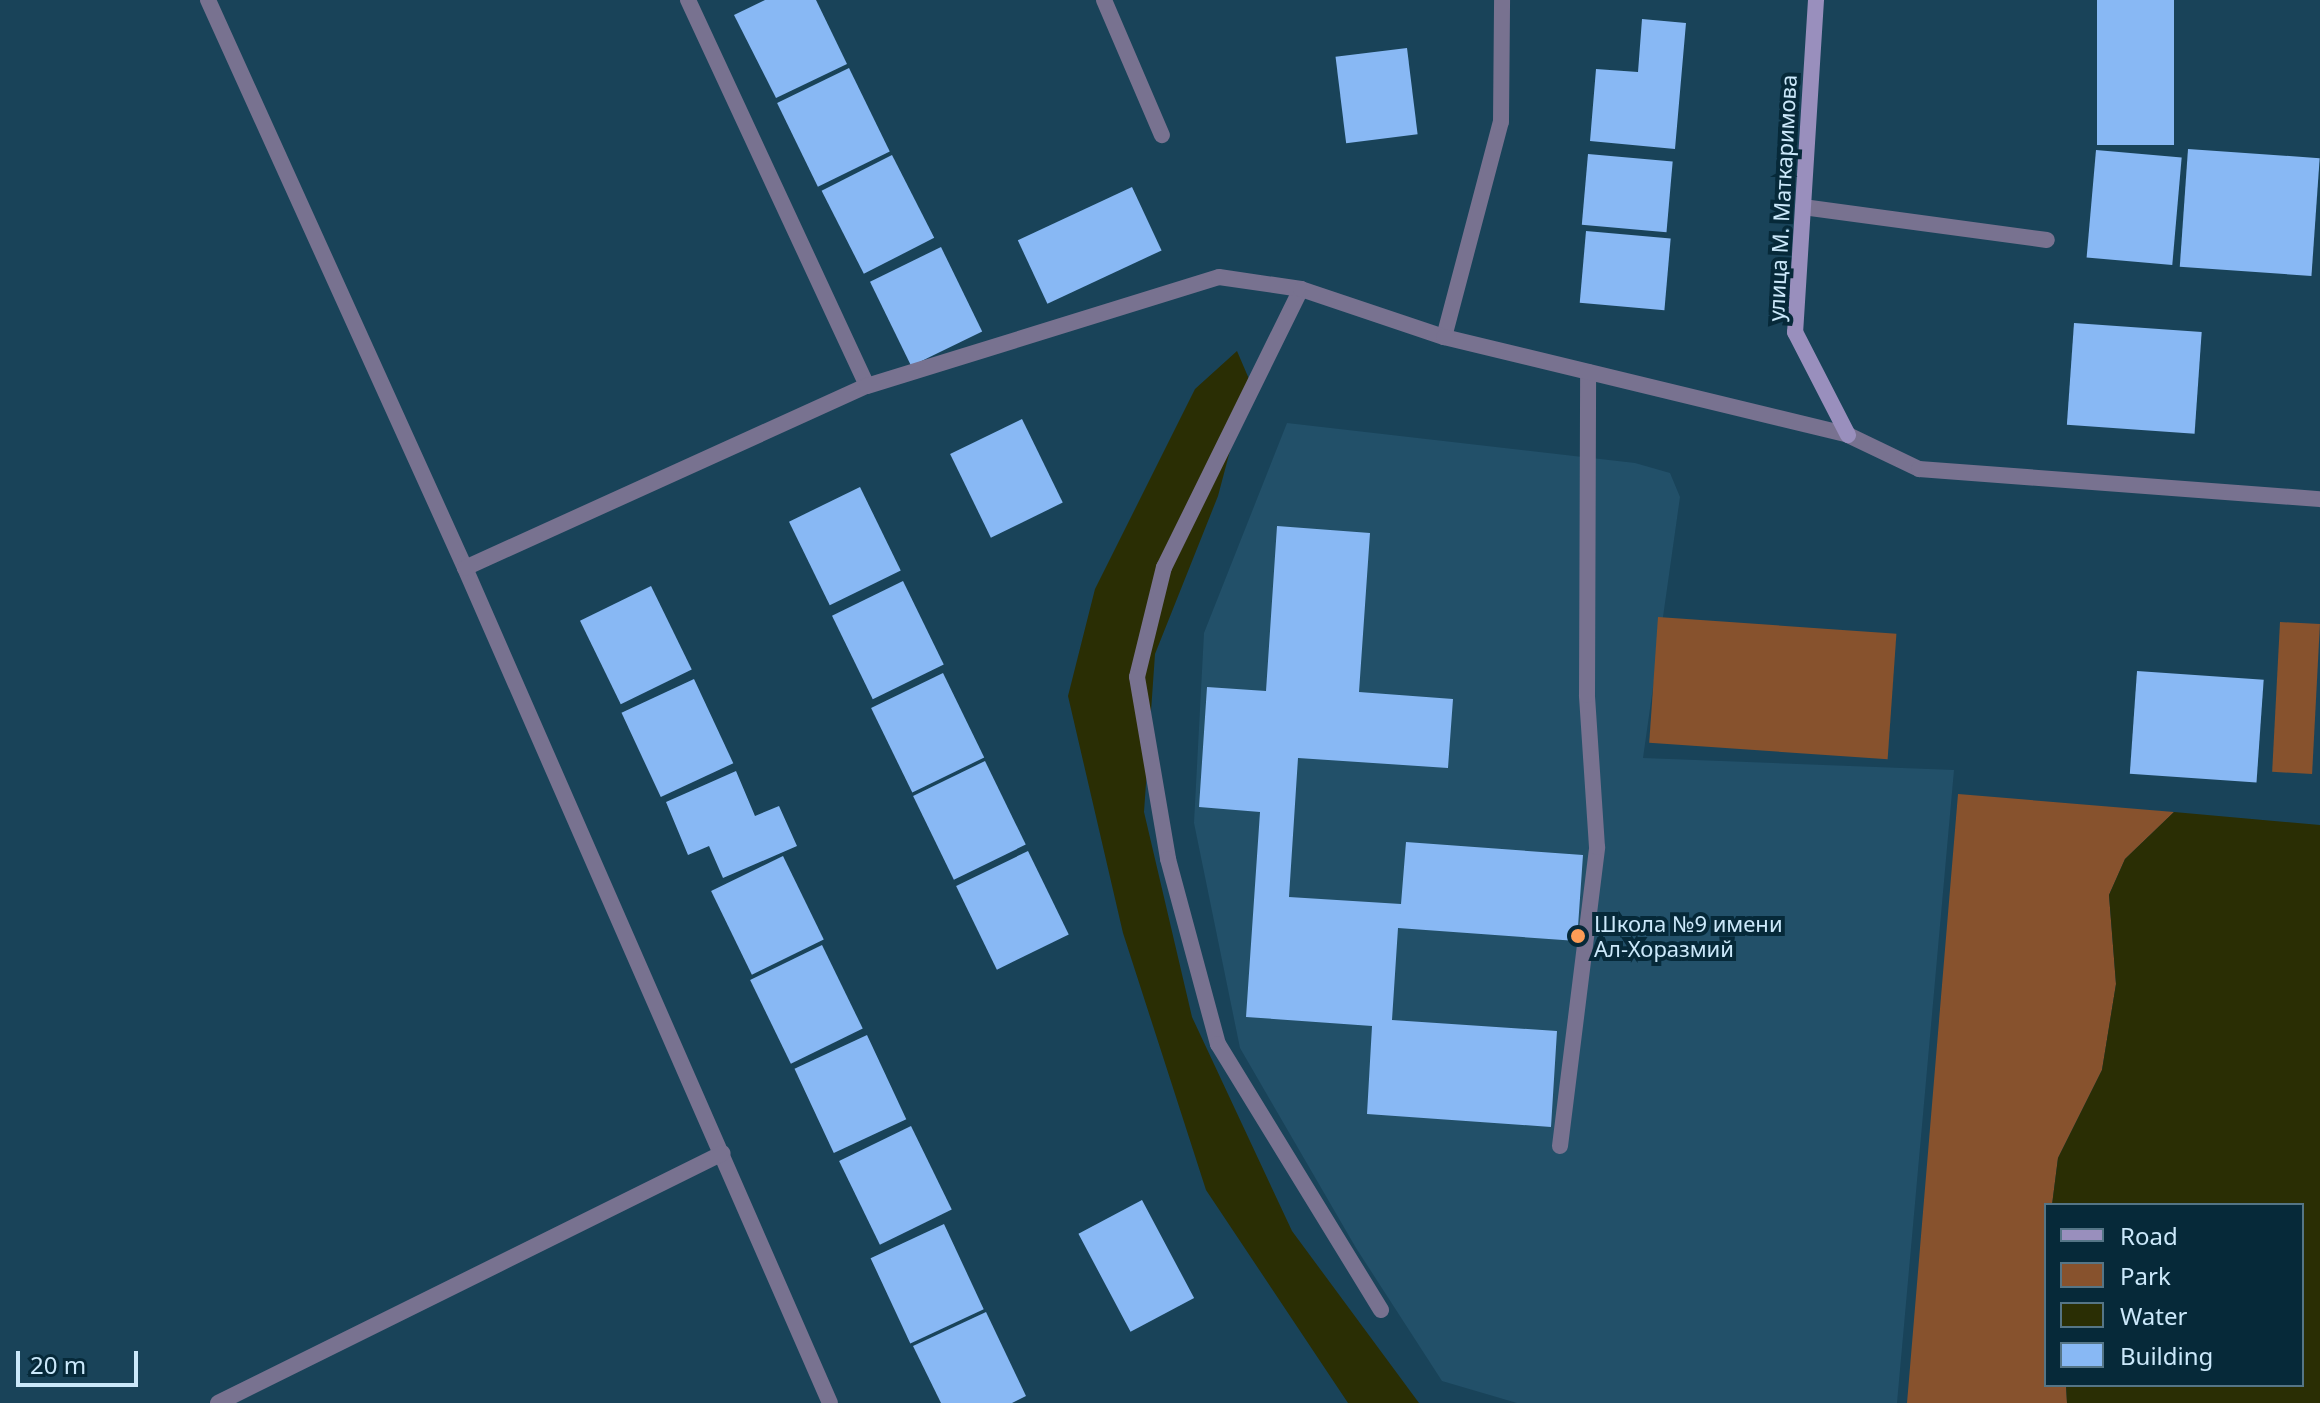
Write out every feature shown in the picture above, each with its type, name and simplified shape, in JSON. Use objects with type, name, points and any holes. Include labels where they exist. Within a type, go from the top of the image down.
[{"type":"street","points":[[208,0],[465,568],[830,1403]]},
{"type":"street","points":[[688,0],[867,386]]},
{"type":"street","points":[[1104,0],[1162,135]]},
{"type":"street","points":[[1444,337],[1501,122],[1502,0]]},
{"type":"street","name":"улица М. Маткаримова","points":[[1816,0],[1795,332],[1848,435]]},
{"type":"street","points":[[1803,207],[2047,240]]},
{"type":"street","points":[[465,568],[867,386],[1219,277],[1301,289],[1444,337],[1848,435],[1919,469],[2320,499]]},
{"type":"street","points":[[1301,289],[1164,567],[1137,677],[1168,859],[1218,1044],[1381,1310]]},
{"type":"street","points":[[1560,1146],[1597,847],[1587,695],[1588,372]]},
{"type":"street","points":[[218,1403],[245,1398],[723,1153]]},
{"type":"shaded area","name":"Школа №9 имени Ал-Хоразмий","points":[[1287,423],[1635,463],[1670,473],[1680,497],[1643,758],[1954,770],[1897,1403],[1517,1403],[1442,1381],[1356,1248],[1240,1048],[1194,823],[1204,633]]},
{"type":"green space","points":[[1658,617],[1896,634],[1888,759],[1649,743]]},
{"type":"green space","points":[[2280,622],[2320,624],[2312,774],[2272,772]]},
{"type":"green space","points":[[1958,794],[2174,812],[2125,859],[2109,895],[2116,984],[2102,1070],[2058,1158],[2052,1203],[2044,1203],[2044,1387],[2066,1387],[2067,1403],[1907,1403]]},
{"type":"water","points":[[1237,351],[1249,379],[1218,496],[1155,654],[1144,812],[1192,1017],[1292,1231],[1419,1403],[1348,1403],[1206,1190],[1123,933],[1068,696],[1095,589],[1195,389]]},
{"type":"water","points":[[2174,812],[2320,825],[2320,1403],[2067,1403],[2066,1387],[2304,1387],[2304,1203],[2052,1203],[2058,1158],[2102,1070],[2116,984],[2109,895],[2125,859]]},
{"type":"building","points":[[765,0],[816,0],[847,64],[776,98],[734,15]]},
{"type":"building","points":[[2097,0],[2174,0],[2174,145],[2097,145]]},
{"type":"building","points":[[1642,19],[1686,23],[1675,149],[1590,141],[1596,69],[1638,72]]},
{"type":"building","points":[[1407,48],[1418,134],[1346,143],[1336,57]]},
{"type":"building","points":[[849,68],[890,152],[818,187],[777,103]]},
{"type":"building","points":[[2188,149],[2320,158],[2311,276],[2180,267]]},
{"type":"building","points":[[2096,150],[2182,157],[2172,265],[2087,258]]},
{"type":"building","points":[[1588,154],[1673,161],[1666,232],[1582,225]]},
{"type":"building","points":[[892,155],[934,238],[864,274],[822,191]]},
{"type":"building","points":[[1132,187],[1162,250],[1047,304],[1018,240]]},
{"type":"building","points":[[1586,231],[1671,238],[1664,310],[1580,303]]},
{"type":"building","points":[[941,247],[982,331],[911,366],[870,282]]},
{"type":"building","points":[[2074,323],[2202,332],[2195,434],[2067,425]]},
{"type":"building","points":[[1022,419],[1063,503],[991,538],[950,454]]},
{"type":"building","points":[[860,487],[901,571],[830,605],[789,522]]},
{"type":"building","points":[[1277,526],[1370,533],[1359,692],[1453,699],[1448,768],[1298,758],[1289,897],[1401,904],[1406,842],[1583,855],[1577,941],[1398,928],[1392,1020],[1557,1031],[1551,1127],[1367,1114],[1372,1026],[1246,1017],[1260,812],[1199,807],[1207,687],[1266,691]]},
{"type":"building","points":[[903,581],[944,665],[873,699],[832,616]]},
{"type":"building","points":[[651,586],[692,670],[621,704],[580,621]]},
{"type":"building","points":[[2137,671],[2264,680],[2257,783],[2130,774]]},
{"type":"building","points":[[943,673],[984,757],[912,793],[871,708]]},
{"type":"building","points":[[694,679],[733,763],[661,797],[621,713]]},
{"type":"building","points":[[985,761],[1026,845],[954,880],[913,796]]},
{"type":"building","points":[[736,771],[755,816],[779,806],[797,846],[723,878],[709,846],[688,855],[666,802]]},
{"type":"building","points":[[1028,851],[1069,935],[997,970],[956,886]]},
{"type":"building","points":[[783,856],[824,940],[752,975],[711,891]]},
{"type":"building","points":[[822,945],[863,1029],[791,1064],[750,980]]},
{"type":"building","points":[[867,1035],[906,1119],[834,1153],[794,1069]]},
{"type":"building","points":[[911,1126],[952,1210],[880,1245],[839,1161]]},
{"type":"building","points":[[1142,1200],[1194,1298],[1131,1332],[1078,1234]]},
{"type":"building","points":[[944,1224],[984,1309],[910,1343],[871,1258]]},
{"type":"building","points":[[986,1312],[1026,1396],[1012,1403],[941,1403],[913,1346]]},
{"type":"place","name":"Школа №9 имени Ал-Хоразмий","points":[[1578,936]]}]
